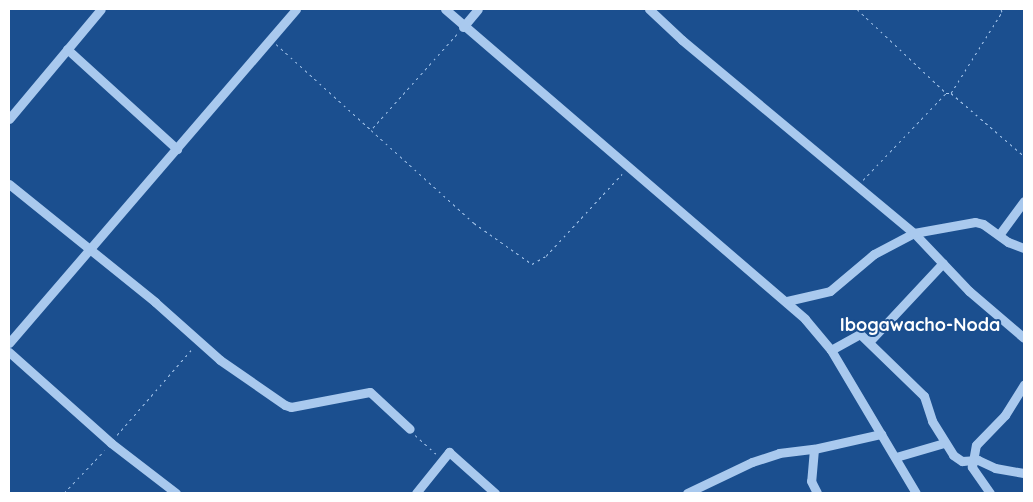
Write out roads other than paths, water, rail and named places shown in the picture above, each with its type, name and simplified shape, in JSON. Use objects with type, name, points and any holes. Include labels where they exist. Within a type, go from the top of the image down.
[{"type":"street","points":[[9,119],[101,9]]},
{"type":"street","points":[[9,343],[272,40],[296,9]]},
{"type":"street","points":[[445,9],[463,27],[627,168],[787,301],[830,350],[916,493]]},
{"type":"street","points":[[463,27],[478,9]]},
{"type":"street","points":[[649,9],[682,40],[914,233],[969,291],[1024,338]]},
{"type":"street","points":[[67,49],[177,149]]},
{"type":"street","points":[[9,184],[134,285],[230,368],[285,405],[291,407],[370,392],[410,429]]},
{"type":"street","points":[[999,235],[1024,202]]},
{"type":"street","points":[[787,301],[830,291],[874,254],[914,233],[975,222],[983,224],[1024,248]]},
{"type":"street","points":[[869,342],[943,263]]},
{"type":"street","points":[[830,350],[860,334],[924,396],[944,444],[962,461],[974,461],[1024,473]]},
{"type":"street","points":[[9,352],[111,443],[176,493]]},
{"type":"street","points":[[990,493],[972,467],[976,445],[1005,415],[1024,384]]},
{"type":"street","points":[[687,493],[752,462],[779,453],[814,449],[881,434]]},
{"type":"street","points":[[896,457],[944,444]]},
{"type":"street","points":[[814,449],[811,481],[817,493]]},
{"type":"street","points":[[416,493],[449,452],[495,493]]},
{"type":"district","name":"Ibogawacho-Noda","points":[[920,325]]}]
